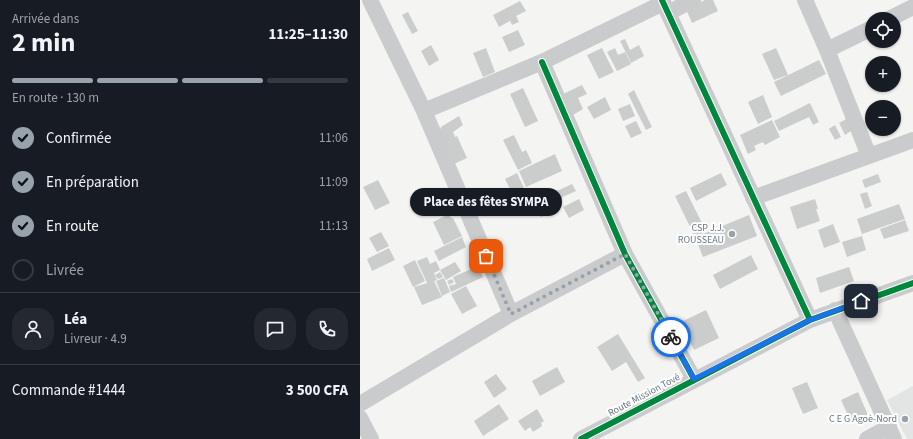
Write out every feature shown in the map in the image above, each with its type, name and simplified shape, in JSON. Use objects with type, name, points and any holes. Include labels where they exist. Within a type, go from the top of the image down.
[{"type":"street","points":[[360,2],[365,0]]},
{"type":"street","points":[[370,0],[424,111],[511,314]]},
{"type":"street","points":[[424,111],[542,62],[664,5],[693,0]]},
{"type":"street","points":[[805,0],[827,50],[869,156]]},
{"type":"street","points":[[664,5],[810,320]]},
{"type":"street","points":[[901,13],[913,7]]},
{"type":"street","points":[[827,50],[865,31]]},
{"type":"street","points":[[542,62],[625,254],[694,379]]},
{"type":"street","points":[[753,198],[913,140]]},
{"type":"street","points":[[360,404],[511,314],[625,254]]},
{"type":"street","name":"Route Mission Tové","points":[[581,439],[810,320],[913,283]]},
{"type":"street","points":[[835,310],[891,433],[867,439]]},
{"type":"street","points":[[360,418],[371,439]]},
{"type":"shaded area","name":"C E G Agoè-Nord","points":[[913,386],[913,439],[907,439],[887,400]]},
{"type":"building","points":[[705,0],[713,0],[718,11],[692,23],[686,9]]},
{"type":"building","points":[[520,1],[526,11],[516,16],[519,22],[512,25],[510,21],[499,27],[493,15]]},
{"type":"building","points":[[408,12],[418,31],[412,34],[402,15]]},
{"type":"building","points":[[518,30],[525,45],[509,52],[502,37]]},
{"type":"building","points":[[625,39],[630,50],[639,45],[644,56],[631,63],[620,41]]},
{"type":"building","points":[[431,45],[439,60],[429,66],[421,51]]},
{"type":"building","points":[[486,48],[495,72],[483,77],[473,53]]},
{"type":"building","points":[[602,48],[614,72],[599,79],[587,55]]},
{"type":"building","points":[[615,48],[618,55],[625,52],[631,64],[617,71],[607,52]]},
{"type":"building","points":[[776,48],[788,75],[774,80],[762,54]]},
{"type":"building","points":[[819,60],[826,74],[781,96],[774,82]]},
{"type":"building","points":[[582,85],[587,94],[578,98],[583,109],[573,115],[563,94]]},
{"type":"building","points":[[523,88],[538,121],[525,127],[510,94]]},
{"type":"building","points":[[634,90],[652,127],[646,130],[628,94]]},
{"type":"building","points":[[763,95],[772,117],[758,124],[748,102]]},
{"type":"building","points":[[605,97],[611,110],[594,119],[587,107]]},
{"type":"building","points":[[810,103],[819,122],[813,125],[809,117],[779,131],[774,121]]},
{"type":"building","points":[[630,104],[635,116],[623,121],[618,109]]},
{"type":"building","points":[[459,116],[463,125],[453,132],[455,137],[457,136],[467,158],[454,164],[439,132],[441,127]]},
{"type":"building","points":[[848,118],[854,129],[845,135],[839,123]]},
{"type":"building","points":[[772,120],[780,137],[765,145],[763,142],[754,146],[756,150],[748,154],[740,135]]},
{"type":"building","points":[[636,121],[642,133],[631,138],[625,126]]},
{"type":"building","points":[[835,125],[841,137],[835,140],[829,129]]},
{"type":"building","points":[[514,135],[522,152],[526,150],[532,163],[518,170],[503,140]]},
{"type":"building","points":[[555,154],[562,171],[526,187],[519,171]]},
{"type":"building","points":[[517,173],[529,199],[518,205],[505,179]]},
{"type":"building","points":[[721,173],[727,185],[696,201],[690,188]]},
{"type":"building","points":[[878,174],[881,182],[865,188],[862,180]]},
{"type":"building","points":[[378,180],[390,203],[375,210],[363,187]]},
{"type":"building","points":[[572,184],[576,191],[549,203],[553,212],[541,217],[533,202]]},
{"type":"building","points":[[686,191],[706,231],[698,236],[749,215],[757,236],[703,257],[675,196]]},
{"type":"building","points":[[867,192],[872,206],[865,209],[860,194]]},
{"type":"building","points":[[579,199],[584,210],[569,218],[563,207]]},
{"type":"building","points":[[815,199],[818,209],[816,209],[820,221],[797,229],[790,207]]},
{"type":"building","points":[[899,204],[905,219],[862,234],[857,219]]},
{"type":"building","points":[[449,214],[451,218],[453,218],[462,236],[444,245],[433,222]]},
{"type":"building","points":[[905,220],[909,231],[884,239],[880,229]]},
{"type":"building","points":[[833,224],[840,242],[824,248],[818,230]]},
{"type":"building","points":[[381,232],[389,246],[377,252],[369,238]]},
{"type":"building","points":[[862,236],[866,250],[847,257],[842,242]]},
{"type":"building","points":[[462,237],[466,247],[439,261],[434,251]]},
{"type":"building","points":[[389,248],[395,260],[372,271],[367,259]]},
{"type":"building","points":[[751,255],[758,269],[720,289],[713,275]]},
{"type":"building","points":[[427,257],[430,264],[436,261],[440,270],[434,273],[437,280],[434,281],[442,297],[422,305],[414,287],[427,283],[417,261]]},
{"type":"building","points":[[415,260],[425,281],[413,287],[403,266]]},
{"type":"building","points":[[455,262],[461,271],[446,280],[440,270]]},
{"type":"building","points":[[478,266],[483,277],[451,292],[449,286],[456,284],[453,277]]},
{"type":"building","points":[[849,267],[854,281],[820,293],[816,278]]},
{"type":"building","points":[[440,272],[443,277],[438,279],[435,275]]},
{"type":"building","points":[[444,278],[450,292],[442,296],[436,281]]},
{"type":"building","points":[[452,279],[454,282],[449,285],[447,281]]},
{"type":"building","points":[[466,286],[477,306],[462,314],[451,294]]},
{"type":"building","points":[[706,310],[719,338],[694,350],[681,322]]},
{"type":"building","points":[[618,334],[645,378],[638,382],[626,362],[612,371],[597,347]]},
{"type":"building","points":[[557,367],[565,382],[540,396],[532,381]]},
{"type":"building","points":[[496,374],[507,389],[494,398],[484,382]]},
{"type":"building","points":[[807,382],[818,408],[803,414],[792,388]]},
{"type":"building","points":[[858,392],[868,415],[851,422],[841,400]]},
{"type":"building","points":[[499,404],[509,419],[483,436],[474,421]]},
{"type":"building","points":[[537,409],[544,421],[541,423],[542,426],[533,432],[530,427],[525,431],[518,421]]},
{"type":"cycle path","points":[[662,0],[810,320]]},
{"type":"cycle path","points":[[542,62],[625,254],[694,379]]},
{"type":"cycle path","points":[[581,439],[810,320],[913,283]]},
{"type":"way so far","points":[[486,256],[511,314],[625,254],[671,337]]},
{"type":"place","name":"CSP J.J. ROUSSEAU","points":[[732,234]]},
{"type":"place","name":"Place des fêtes SYMPA","points":[[486,256]]},
{"type":"place","name":"C E G Agoè-Nord","points":[[905,419]]},
{"type":"route","points":[[671,337],[694,379],[810,320],[861,301]]}]
